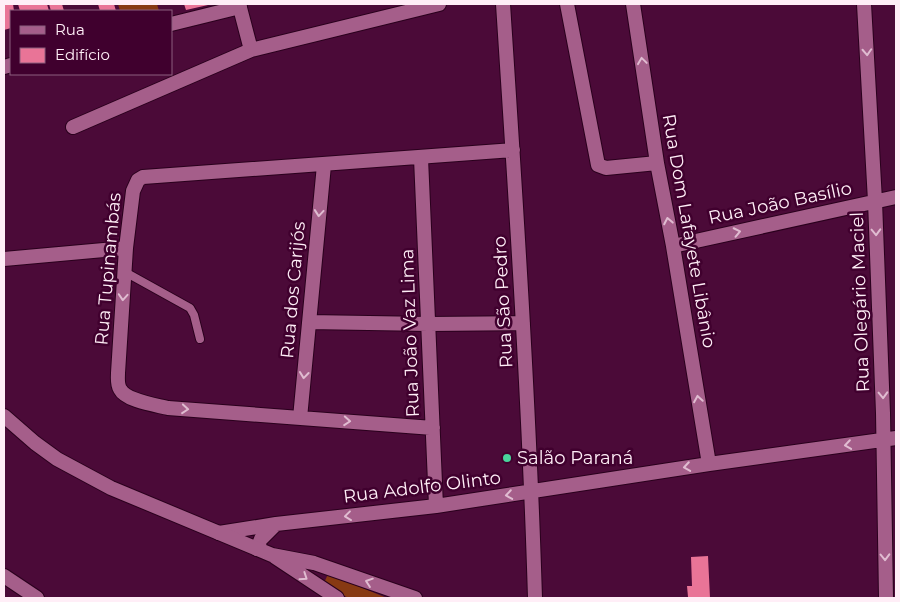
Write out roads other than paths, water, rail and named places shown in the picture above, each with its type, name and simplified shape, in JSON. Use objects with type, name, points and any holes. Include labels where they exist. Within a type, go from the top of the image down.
[{"type":"street","points":[[73,127],[251,50],[438,4]]},
{"type":"street","name":"Rua São Pedro","points":[[503,4],[523,323],[532,492],[535,598]]},
{"type":"street","points":[[567,4],[598,165],[606,168],[657,163]]},
{"type":"street","name":"Rua Dom Lafayete Libânio","points":[[633,4],[657,163],[709,464]]},
{"type":"street","name":"Rua Olegário Maciel","points":[[864,4],[890,440],[886,598]]},
{"type":"street","points":[[172,24],[240,5],[251,50]]},
{"type":"street","name":"Rua Tupinambás","points":[[433,428],[168,408],[125,395],[120,390],[118,383],[126,248],[133,191],[138,180],[143,177],[513,150]]},
{"type":"street","name":"Rua João Vaz Lima","points":[[421,158],[436,506]]},
{"type":"street","name":"Rua dos Carijós","points":[[300,418],[324,165]]},
{"type":"street","name":"Rua João Basílio","points":[[672,246],[896,196]]},
{"type":"street","points":[[4,258],[126,248]]},
{"type":"street","points":[[309,322],[523,323]]},
{"type":"street","points":[[4,416],[34,443],[57,459],[148,504],[272,555],[314,563],[408,597]]},
{"type":"street","name":"Rua Adolfo Olinto","points":[[220,533],[276,524],[436,506],[709,464],[890,440]]},
{"type":"street","points":[[257,549],[261,539],[276,524]]},
{"type":"street","points":[[272,555],[337,598]]},
{"type":"street","points":[[4,576],[18,593],[37,598]]},
{"type":"lane","points":[[125,272],[190,308],[200,339]]},
{"type":"place","name":"Salão Paraná","points":[[507,458]]}]
